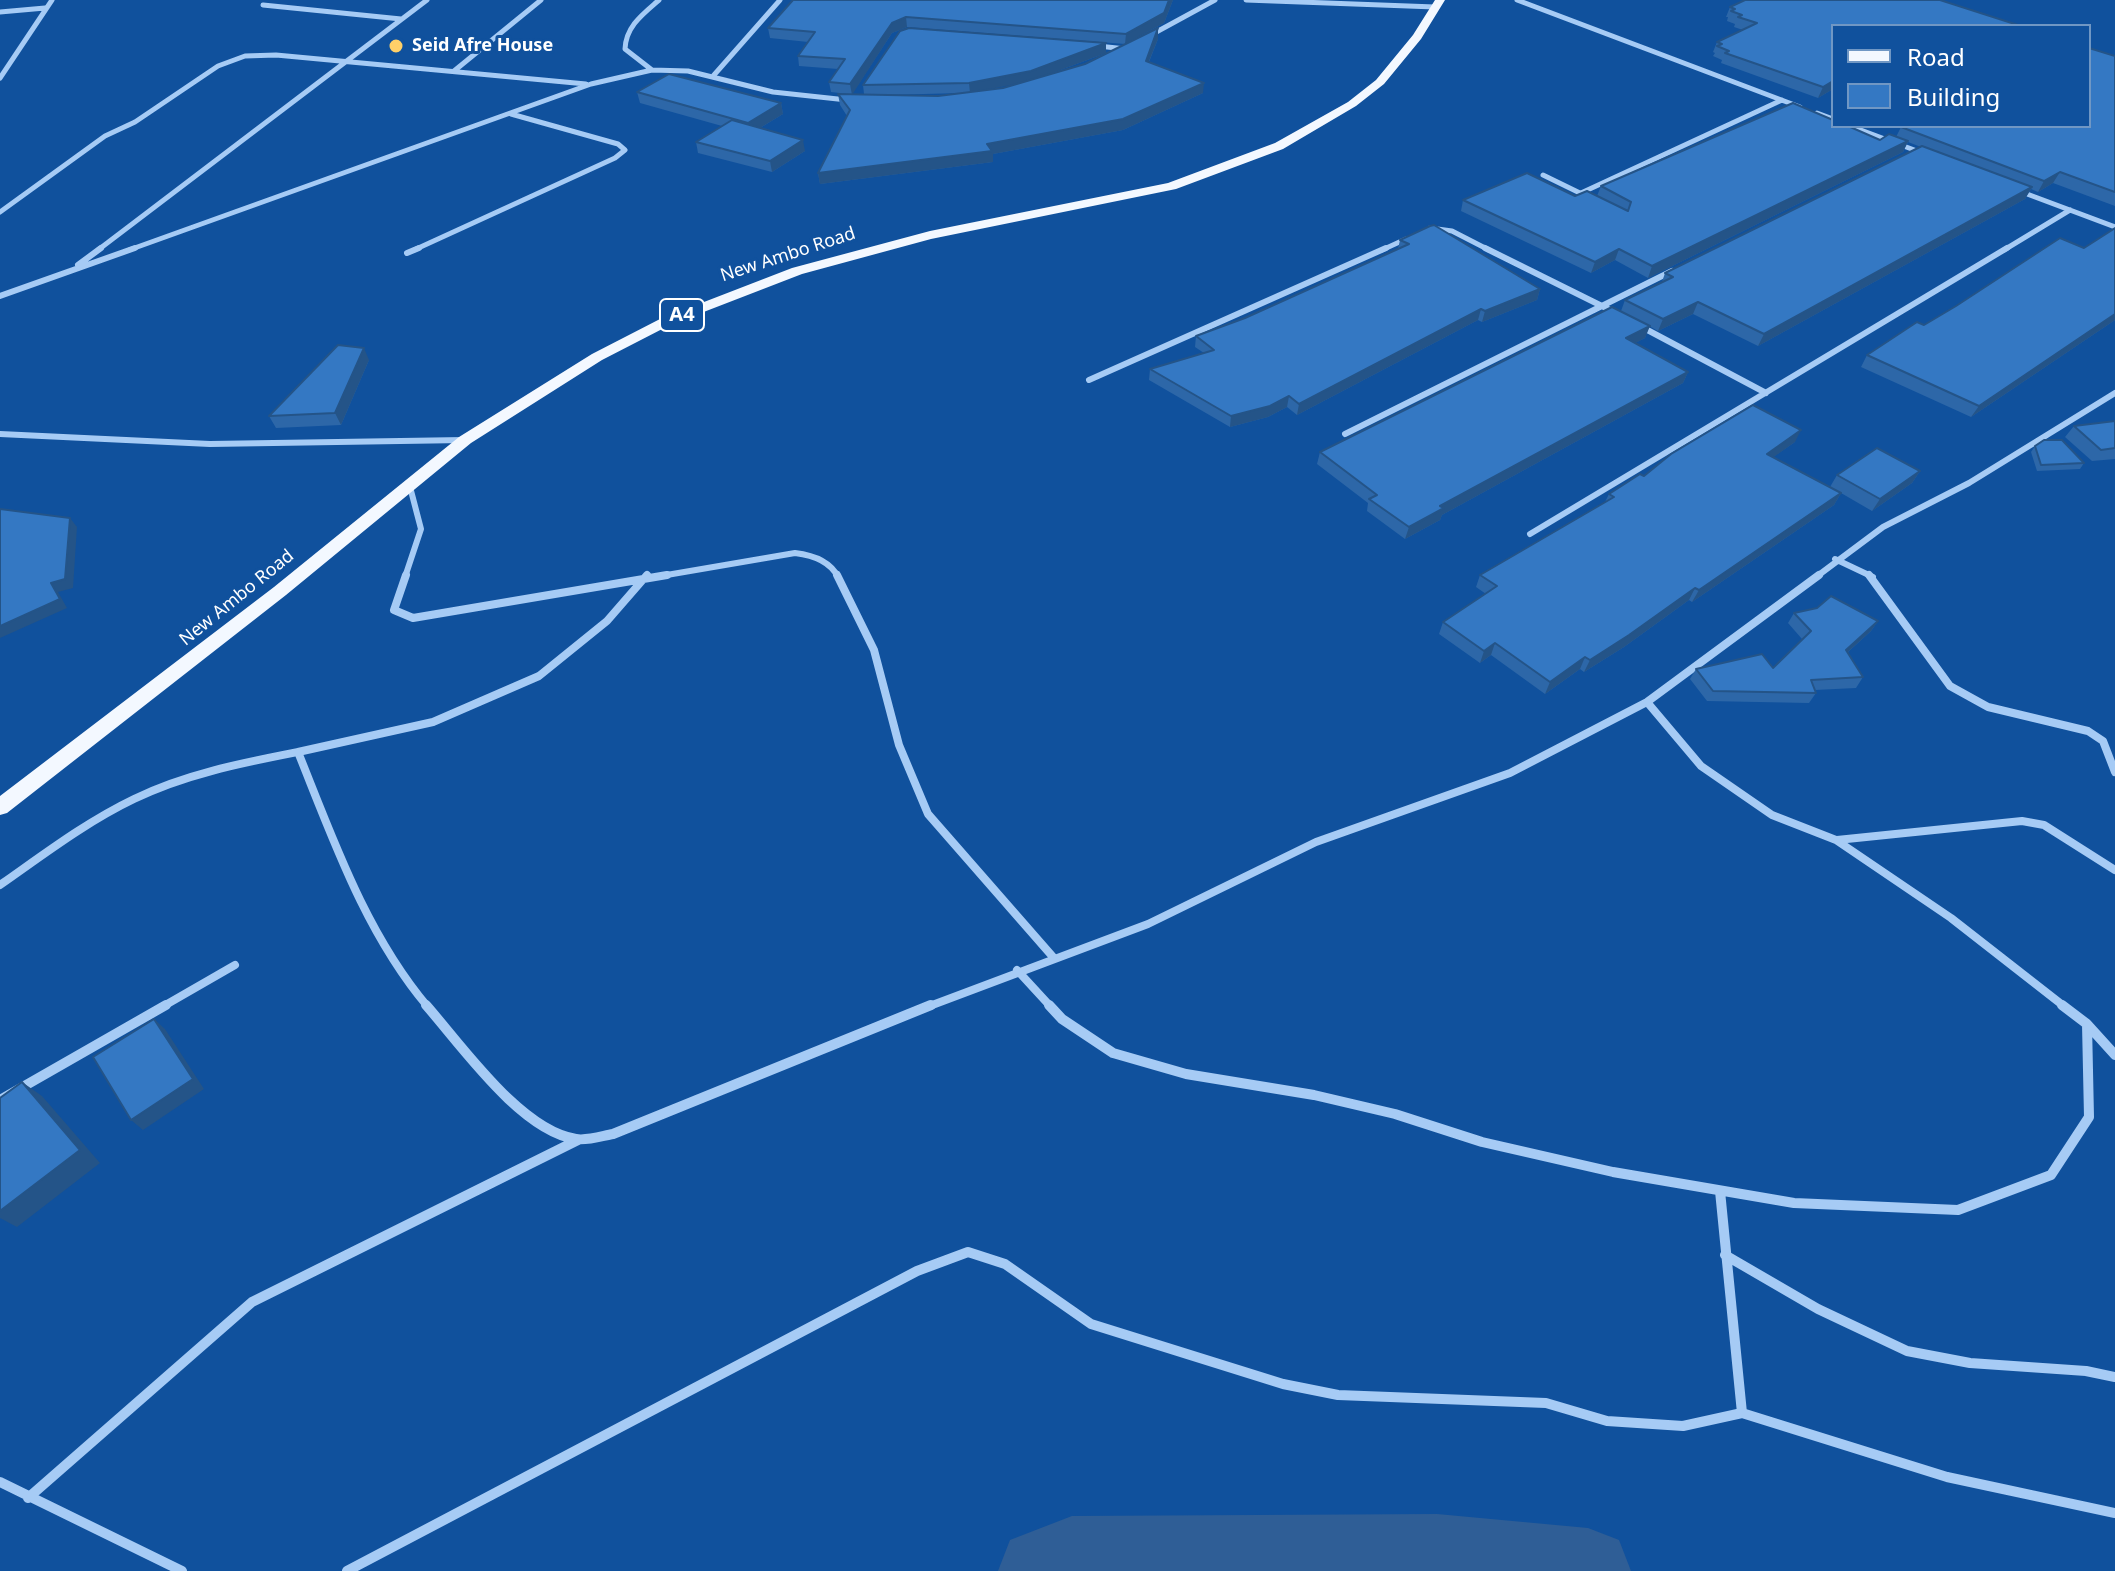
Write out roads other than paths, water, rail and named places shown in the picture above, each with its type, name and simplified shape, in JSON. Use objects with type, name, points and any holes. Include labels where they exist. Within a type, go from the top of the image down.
[{"type":"main road","name":"New Ambo Road","points":[[0,807],[280,591],[409,482],[465,440],[597,357],[737,291],[864,251],[1172,186],[1279,146],[1352,104],[1380,82],[1438,4]]},
{"type":"street","points":[[0,78],[52,0]]},
{"type":"street","points":[[300,9],[312,0]]},
{"type":"street","points":[[72,269],[427,0]]},
{"type":"street","points":[[454,71],[541,0]]},
{"type":"street","points":[[652,70],[625,49],[624,39],[629,29],[659,0]]},
{"type":"street","points":[[714,75],[780,0]]},
{"type":"street","points":[[1114,55],[1215,0]]},
{"type":"street","points":[[1246,0],[1438,4]]},
{"type":"street","points":[[1517,0],[1831,118]]},
{"type":"street","points":[[263,5],[401,19]]},
{"type":"street","points":[[0,12],[45,8]]},
{"type":"street","points":[[1095,46],[1126,49]]},
{"type":"street","points":[[0,212],[105,136],[135,122],[226,62],[266,55],[591,84]]},
{"type":"street","points":[[0,296],[591,84],[652,70],[714,75],[773,92],[854,101]]},
{"type":"street","points":[[1581,193],[1782,100]]},
{"type":"street","points":[[407,253],[615,158],[625,150],[618,144],[510,113]]},
{"type":"street","points":[[1855,128],[1931,156]]},
{"type":"street","points":[[1903,158],[1917,151]]},
{"type":"street","points":[[1543,175],[1591,199]]},
{"type":"street","points":[[2014,189],[2115,227]]},
{"type":"street","points":[[1530,534],[2070,210]]},
{"type":"street","points":[[1089,380],[1432,227],[1452,231],[1601,305],[1766,393]]},
{"type":"street","points":[[1345,434],[1673,270]]},
{"type":"street","points":[[28,1498],[252,1302],[578,1140],[613,1134],[1017,970],[1148,924],[1316,842],[1510,773],[1647,702],[1762,619],[1835,559],[1883,527],[1969,483],[2115,393]]},
{"type":"street","points":[[0,434],[210,444],[465,440]]},
{"type":"street","points":[[409,482],[421,529],[394,610],[402,616],[413,618],[647,575],[795,553],[812,555],[834,569],[874,650],[899,745],[928,814],[1053,957]]},
{"type":"street","points":[[1835,559],[1874,577],[1950,686],[1963,698],[2006,715],[2089,731],[2103,742],[2115,772]]},
{"type":"street","points":[[0,885],[88,825],[151,791],[209,770],[433,722],[539,676],[607,621],[647,575]]},
{"type":"street","points":[[1647,702],[1701,766],[1772,815],[1836,840],[1951,918],[2087,1024],[2115,1055]]},
{"type":"street","points":[[298,752],[309,772],[348,877],[413,989],[492,1081],[544,1128],[578,1140]]},
{"type":"street","points":[[1836,840],[2022,821],[2044,825],[2115,870]]},
{"type":"street","points":[[0,1100],[235,965]]},
{"type":"street","points":[[1017,970],[1062,1019],[1113,1053],[1186,1074],[1314,1095],[1395,1114],[1482,1142],[1720,1191],[1794,1203],[1958,1210],[2051,1175],[2089,1117],[2085,1052],[2087,1024]]},
{"type":"street","points":[[1720,1191],[1742,1413]]},
{"type":"street","points":[[347,1571],[917,1271],[968,1252],[1005,1264],[1091,1324],[1283,1384],[1338,1395],[1546,1403],[1607,1421],[1683,1426],[1742,1413],[1947,1477],[2115,1513]]},
{"type":"street","points":[[1725,1255],[1818,1309],[1907,1351],[1970,1363],[2086,1371],[2115,1377]]},
{"type":"street","points":[[0,1482],[182,1571]]},
{"type":"waterway","points":[[1041,1571],[1072,1559],[1437,1557],[1588,1571]]},
{"type":"place","name":"Seid Afre House","points":[[396,46]]}]
